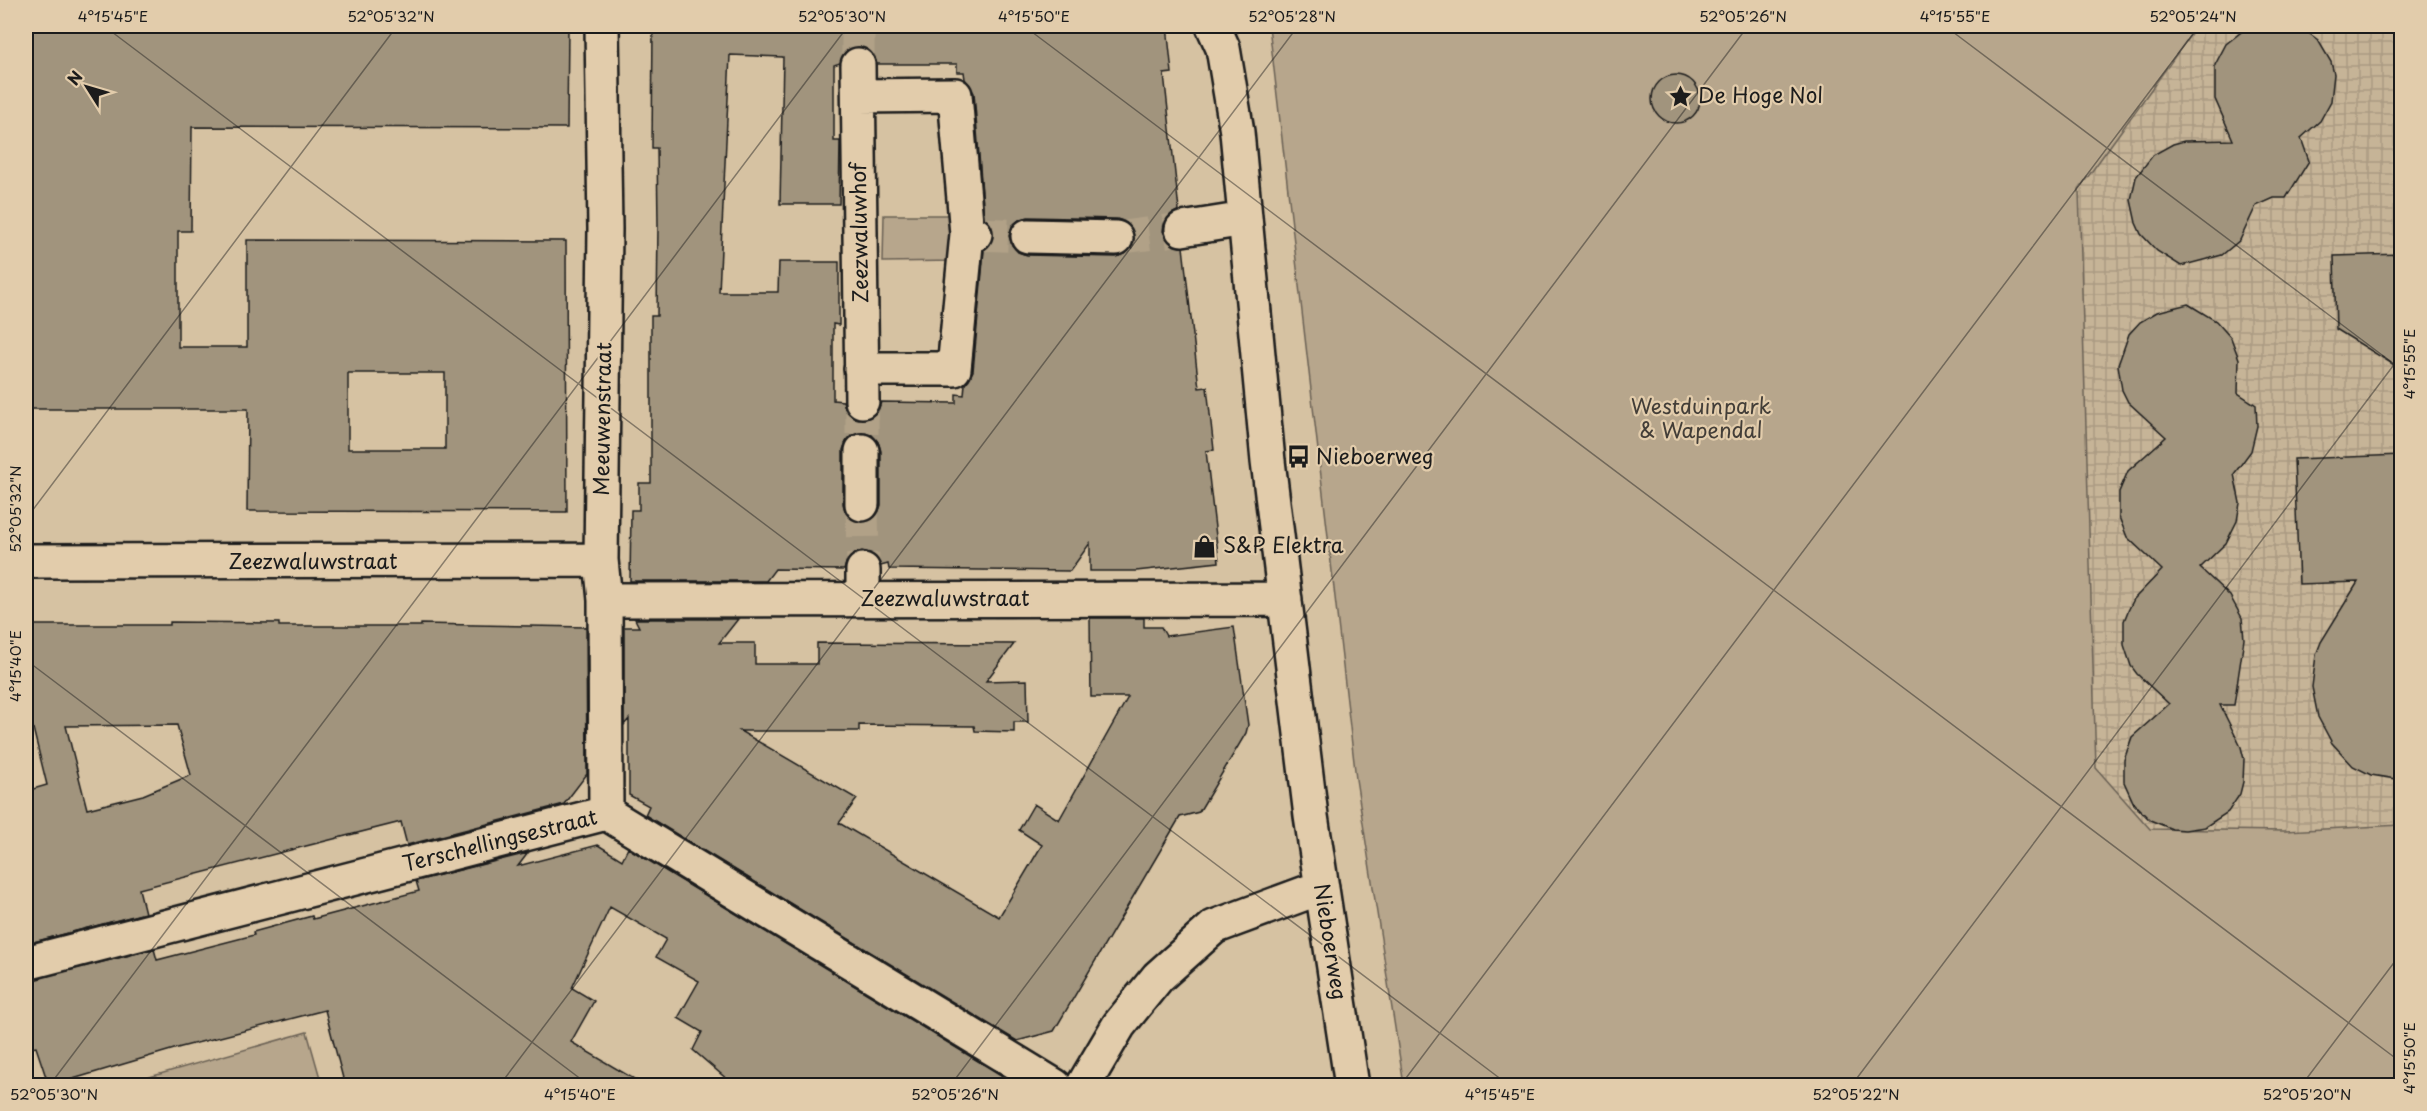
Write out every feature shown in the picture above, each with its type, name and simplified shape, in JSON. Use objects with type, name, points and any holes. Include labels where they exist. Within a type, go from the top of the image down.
[{"type":"street","name":"Meeuwenstraat","points":[[602,26],[604,229],[601,560],[605,600],[606,813]]},
{"type":"street","name":"Nieboerweg","points":[[1223,33],[1237,132],[1268,461],[1322,887],[1352,1086]]},
{"type":"street","name":"Zeezwaluwhof","points":[[861,369],[954,369],[971,234],[955,95],[859,81],[861,369],[862,401]]},
{"type":"street","points":[[1182,229],[1245,219]]},
{"type":"street","points":[[1028,236],[1116,238]]},
{"type":"street","points":[[862,451],[862,504]]},
{"type":"street","name":"Zeezwaluwstraat","points":[[26,561],[601,560]]},
{"type":"street","name":"Zeezwaluwstraat","points":[[605,600],[863,585],[1286,598]]},
{"type":"street","name":"Terschellingsestraat","points":[[26,963],[606,813],[1056,1086]]},
{"type":"street","points":[[1083,1086],[1119,1025],[1152,985],[1214,927],[1322,887]]},
{"type":"shaded area","points":[[2197,26],[2401,26],[2401,825],[2285,831],[2150,829],[2096,768],[2079,189]]},
{"type":"green space","name":"Westduinpark & Wapendal","points":[[1269,26],[2197,26],[2079,189],[2096,768],[2150,829],[2285,831],[2401,825],[2401,1085],[1404,1085],[1356,779]]},
{"type":"green space","points":[[884,215],[954,215],[955,261],[883,262]]},
{"type":"green space","points":[[307,1032],[322,1085],[133,1085],[132,1082]]},
{"type":"building","points":[[26,26],[568,26],[567,128],[192,127],[191,231],[178,231],[178,347],[247,347],[247,240],[566,241],[567,512],[247,511],[248,409],[26,409]],"holes":[[[348,373],[445,373],[445,449],[348,449]]]},
{"type":"building","points":[[653,26],[1167,26],[1172,73],[1164,74],[1179,210],[1170,215],[1164,223],[1163,231],[1168,241],[1183,247],[1199,388],[1207,387],[1214,450],[1206,451],[1219,562],[1136,571],[1090,571],[1090,543],[1070,571],[889,569],[888,564],[881,566],[873,554],[862,551],[853,554],[847,560],[844,570],[775,569],[766,581],[630,581],[631,510],[639,510],[639,483],[651,483],[651,316],[657,316],[658,224],[657,148],[652,148]],"holes":[[[858,46],[868,49],[874,55],[877,64],[957,64],[957,72],[964,72],[965,79],[974,93],[984,218],[991,224],[994,233],[991,243],[984,250],[973,371],[965,384],[964,395],[956,394],[956,403],[881,402],[878,411],[872,417],[862,420],[852,417],[846,411],[843,401],[833,400],[833,324],[839,325],[839,262],[779,262],[778,292],[719,292],[730,55],[783,57],[780,204],[839,204],[840,141],[834,141],[834,65],[840,63],[848,49]],[[1028,217],[1117,219],[1126,222],[1132,229],[1135,239],[1132,248],[1116,257],[1027,255],[1018,252],[1009,236],[1012,226]],[[861,432],[872,435],[881,451],[881,505],[872,520],[863,523],[852,520],[843,504],[843,450],[852,435]]]},
{"type":"building","points":[[2249,26],[2299,26],[2318,40],[2331,62],[2334,74],[2331,101],[2320,121],[2301,138],[2309,161],[2286,198],[2274,198],[2256,206],[2240,240],[2222,255],[2181,266],[2157,251],[2141,234],[2131,200],[2136,177],[2153,155],[2173,144],[2184,141],[2233,140],[2215,99],[2215,65],[2226,44]]},
{"type":"building","points":[[1676,75],[1693,82],[1700,99],[1693,116],[1676,123],[1659,116],[1652,99],[1659,82]]},
{"type":"building","points":[[2402,254],[2402,370],[2336,329],[2334,256]]},
{"type":"building","points":[[2188,304],[2216,321],[2231,338],[2239,359],[2238,393],[2256,405],[2257,426],[2251,451],[2234,474],[2240,503],[2237,521],[2226,543],[2200,568],[2230,596],[2242,618],[2244,639],[2234,705],[2220,705],[2241,747],[2244,759],[2243,782],[2240,794],[2228,812],[2205,827],[2185,830],[2172,829],[2150,820],[2134,804],[2124,782],[2124,760],[2132,737],[2169,704],[2137,674],[2131,666],[2124,645],[2124,621],[2134,599],[2162,570],[2127,537],[2119,517],[2119,492],[2128,471],[2166,437],[2128,402],[2122,390],[2118,365],[2129,334],[2140,322],[2157,312]]},
{"type":"building","points":[[2402,455],[2402,780],[2371,775],[2353,766],[2332,743],[2318,717],[2312,687],[2316,655],[2321,642],[2358,582],[2299,584],[2294,459]]},
{"type":"building","points":[[1090,618],[1144,618],[1144,627],[1161,627],[1166,636],[1234,627],[1248,725],[1246,733],[1199,812],[1180,817],[1054,1031],[1017,1041],[645,815],[649,806],[629,795],[629,719],[624,725],[624,627],[639,627],[635,619],[738,619],[719,643],[755,643],[755,664],[817,664],[817,643],[1014,644],[986,681],[1027,680],[1028,722],[1014,722],[1014,732],[975,731],[974,726],[859,725],[859,731],[740,731],[857,799],[839,823],[999,917],[1042,845],[1019,830],[1034,804],[1059,820],[1128,697],[1091,697]]},
{"type":"building","points":[[170,622],[279,623],[279,626],[421,626],[421,624],[586,627],[587,774],[564,804],[407,845],[401,822],[139,889],[145,913],[26,944],[26,791],[47,785],[28,708],[26,708],[26,625],[170,625]],"holes":[[[177,725],[191,775],[143,795],[87,809],[66,726]]]},
{"type":"building","points":[[598,845],[622,860],[628,848],[1001,1075],[1004,1086],[735,1086],[693,1050],[702,1032],[678,1018],[699,981],[656,957],[666,939],[610,907],[572,988],[594,1001],[571,1042],[646,1086],[345,1086],[325,1010],[181,1047],[56,1084],[55,1081],[48,1083],[36,1047],[26,1049],[26,981],[154,949],[157,960],[254,935],[253,932],[312,916],[313,919],[419,891],[416,881],[528,853],[518,866]]},
{"type":"tunnel","points":[[858,26],[858,65]]},
{"type":"tunnel","points":[[1116,238],[1182,229]]},
{"type":"tunnel","points":[[975,234],[1028,236]]},
{"type":"tunnel","points":[[862,401],[862,451]]},
{"type":"tunnel","points":[[862,504],[863,570]]},
{"type":"place","name":"De Hoge Nol","points":[[1680,96]]},
{"type":"place","name":"Nieboerweg","points":[[1298,457]]},
{"type":"place","name":"S&P Elektra","points":[[1205,546]]}]
